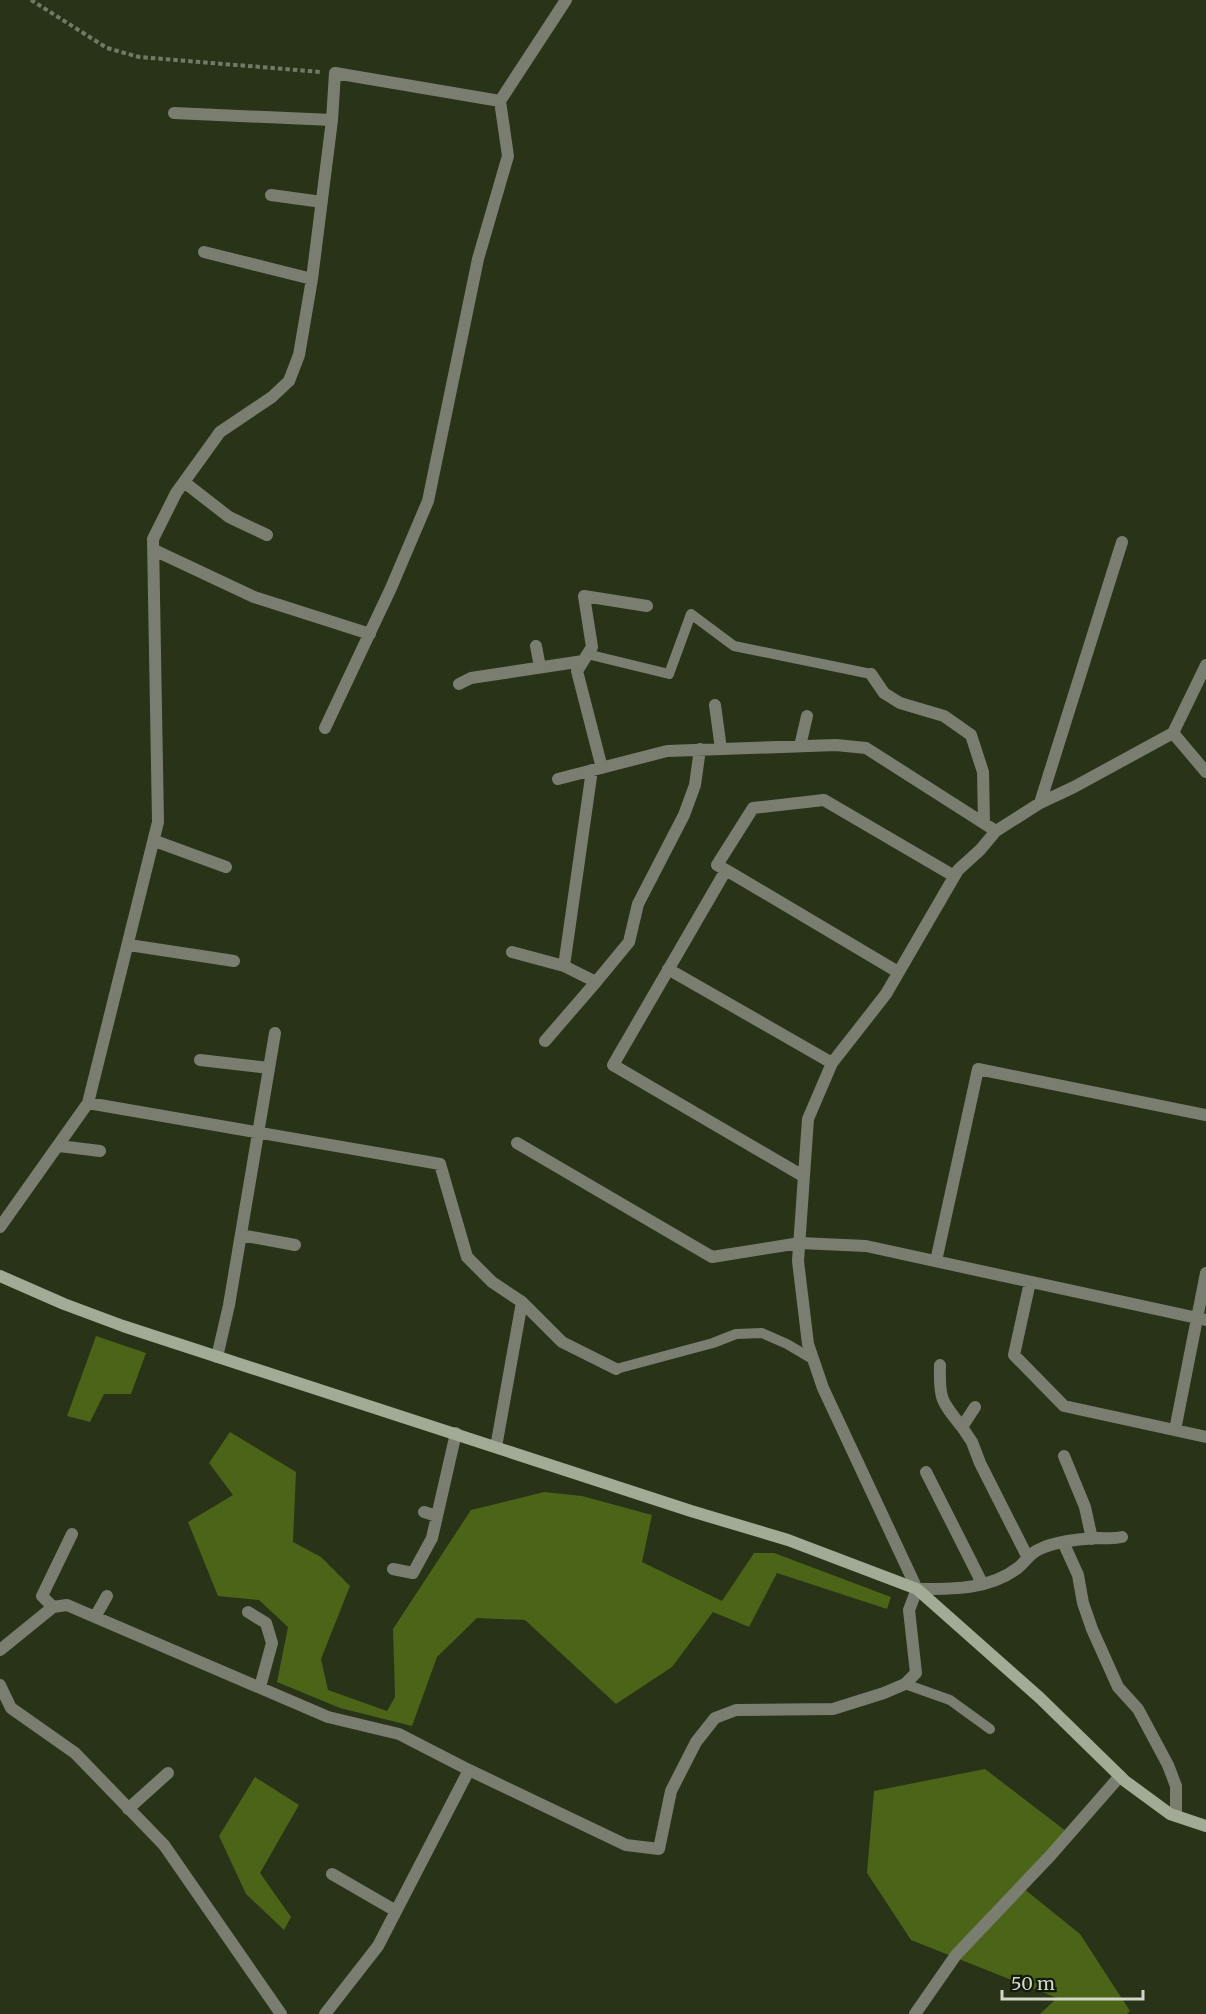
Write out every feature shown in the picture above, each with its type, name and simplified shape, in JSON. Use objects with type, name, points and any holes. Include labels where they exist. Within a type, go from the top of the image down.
[{"type":"street","points":[[325,728],[370,634],[428,501],[478,259],[508,156],[500,101],[566,0]]},
{"type":"street","points":[[0,1227],[88,1103],[158,822],[153,538],[176,493],[220,432],[272,397],[289,381],[299,355],[312,279],[332,120],[335,73],[500,101]]},
{"type":"street","points":[[174,113],[332,120]]},
{"type":"street","points":[[271,195],[322,202]]},
{"type":"street","points":[[204,252],[312,279]]},
{"type":"street","points":[[184,482],[230,517],[267,535]]},
{"type":"street","points":[[1040,803],[1122,542]]},
{"type":"street","points":[[154,550],[254,597],[370,634]]},
{"type":"street","points":[[564,966],[597,769],[577,671],[592,647],[584,596],[647,606]]},
{"type":"street","points":[[536,646],[540,667]]},
{"type":"street","points":[[459,684],[471,678],[585,657]]},
{"type":"street","points":[[0,1650],[53,1607],[67,1605],[328,1717],[399,1734],[626,1845],[659,1849],[671,1791],[696,1742],[715,1718],[736,1710],[833,1709],[884,1694],[905,1684],[916,1673],[909,1610],[917,1589],[823,1388],[808,1344],[798,1261],[808,1119],[832,1063],[886,994],[954,876],[996,831],[1040,803],[1074,787],[1173,732],[1206,664]]},
{"type":"street","points":[[871,674],[884,693],[900,703],[944,716],[971,735],[983,772],[984,822]]},
{"type":"street","points":[[715,705],[721,749]]},
{"type":"street","points":[[800,746],[807,716]]},
{"type":"street","points":[[1173,732],[1206,772]]},
{"type":"street","points":[[558,779],[667,751],[836,745],[866,748],[996,831]]},
{"type":"street","points":[[545,1041],[629,942],[638,904],[684,815],[695,785],[700,749]]},
{"type":"street","points":[[898,972],[717,865],[753,807],[824,800],[954,876]]},
{"type":"street","points":[[155,841],[226,867]]},
{"type":"street","points":[[726,870],[613,1065],[803,1176]]},
{"type":"street","points":[[129,945],[234,961]]},
{"type":"street","points":[[512,952],[564,966],[596,982]]},
{"type":"street","points":[[668,969],[832,1063]]},
{"type":"street","points":[[217,1357],[229,1305],[275,1033]]},
{"type":"street","points":[[200,1060],[269,1068]]},
{"type":"street","points":[[936,1261],[978,1068],[1206,1115]]},
{"type":"street","points":[[88,1103],[440,1164],[467,1257],[492,1282],[522,1302],[562,1342],[616,1369]]},
{"type":"street","points":[[517,1143],[712,1257],[800,1243],[866,1246],[1201,1319]]},
{"type":"street","points":[[59,1146],[100,1151]]},
{"type":"street","points":[[241,1235],[295,1245]]},
{"type":"street","points":[[1175,1430],[1201,1319],[1206,1273]]},
{"type":"street","points":[[0,1276],[64,1304],[217,1357],[691,1511],[788,1540],[917,1589],[1040,1698],[1120,1776],[1170,1814],[1206,1826]]},
{"type":"street","points":[[1030,1282],[1014,1355],[1064,1406],[1206,1437]]},
{"type":"street","points":[[496,1447],[522,1302]]},
{"type":"street","points":[[940,1365],[942,1402],[972,1442],[980,1463],[1028,1558]]},
{"type":"street","points":[[962,1427],[975,1407]]},
{"type":"street","points":[[393,1569],[413,1573],[432,1538],[456,1433]]},
{"type":"street","points":[[1064,1456],[1085,1507],[1092,1539]]},
{"type":"street","points":[[926,1472],[982,1583]]},
{"type":"street","points":[[424,1512],[437,1516]]},
{"type":"street","points":[[53,1607],[42,1596],[72,1534]]},
{"type":"street","points":[[917,1589],[964,1589],[1004,1575],[1019,1567],[1035,1551],[1063,1542],[1122,1537]]},
{"type":"street","points":[[1063,1542],[1078,1575],[1083,1603],[1092,1629],[1118,1686],[1138,1709],[1168,1765],[1176,1786],[1176,1816]]},
{"type":"street","points":[[95,1617],[106,1596]]},
{"type":"street","points":[[248,1612],[266,1623],[272,1643],[260,1687]]},
{"type":"street","points":[[0,1685],[11,1708],[75,1753],[164,1845],[281,2014]]},
{"type":"street","points":[[325,2014],[378,1946],[469,1770]]},
{"type":"street","points":[[128,1809],[168,1773]]},
{"type":"street","points":[[915,2014],[956,1955],[1050,1856],[1120,1776]]},
{"type":"street","points":[[332,1874],[396,1911]]},
{"type":"lane","points":[[585,657],[669,675],[691,615],[734,646],[871,674]]},
{"type":"lane","points":[[616,1369],[713,1343],[736,1334],[762,1333],[788,1344],[814,1360]]},
{"type":"lane","points":[[905,1684],[950,1700],[990,1729]]},
{"type":"path","points":[[31,0],[107,48],[139,57],[335,73]]},
{"type":"green space","points":[[96,1336],[146,1353],[131,1394],[104,1394],[90,1422],[67,1416]]},
{"type":"green space","points":[[230,1432],[296,1472],[293,1542],[321,1557],[350,1586],[321,1659],[328,1690],[387,1711],[395,1697],[393,1629],[471,1510],[544,1492],[582,1496],[652,1515],[642,1562],[722,1601],[754,1553],[774,1553],[891,1597],[887,1609],[777,1573],[749,1627],[713,1612],[672,1667],[616,1704],[525,1620],[477,1618],[437,1657],[412,1726],[340,1708],[277,1682],[288,1627],[259,1600],[218,1596],[188,1522],[233,1495],[209,1463]]},
{"type":"green space","points":[[985,1769],[1071,1835],[1023,1888],[1080,1934],[1130,2011],[1127,2014],[1040,2014],[1057,1998],[911,1940],[867,1873],[874,1791]]},
{"type":"green space","points":[[255,1777],[299,1805],[260,1873],[291,1917],[284,1930],[246,1894],[219,1836]]}]
